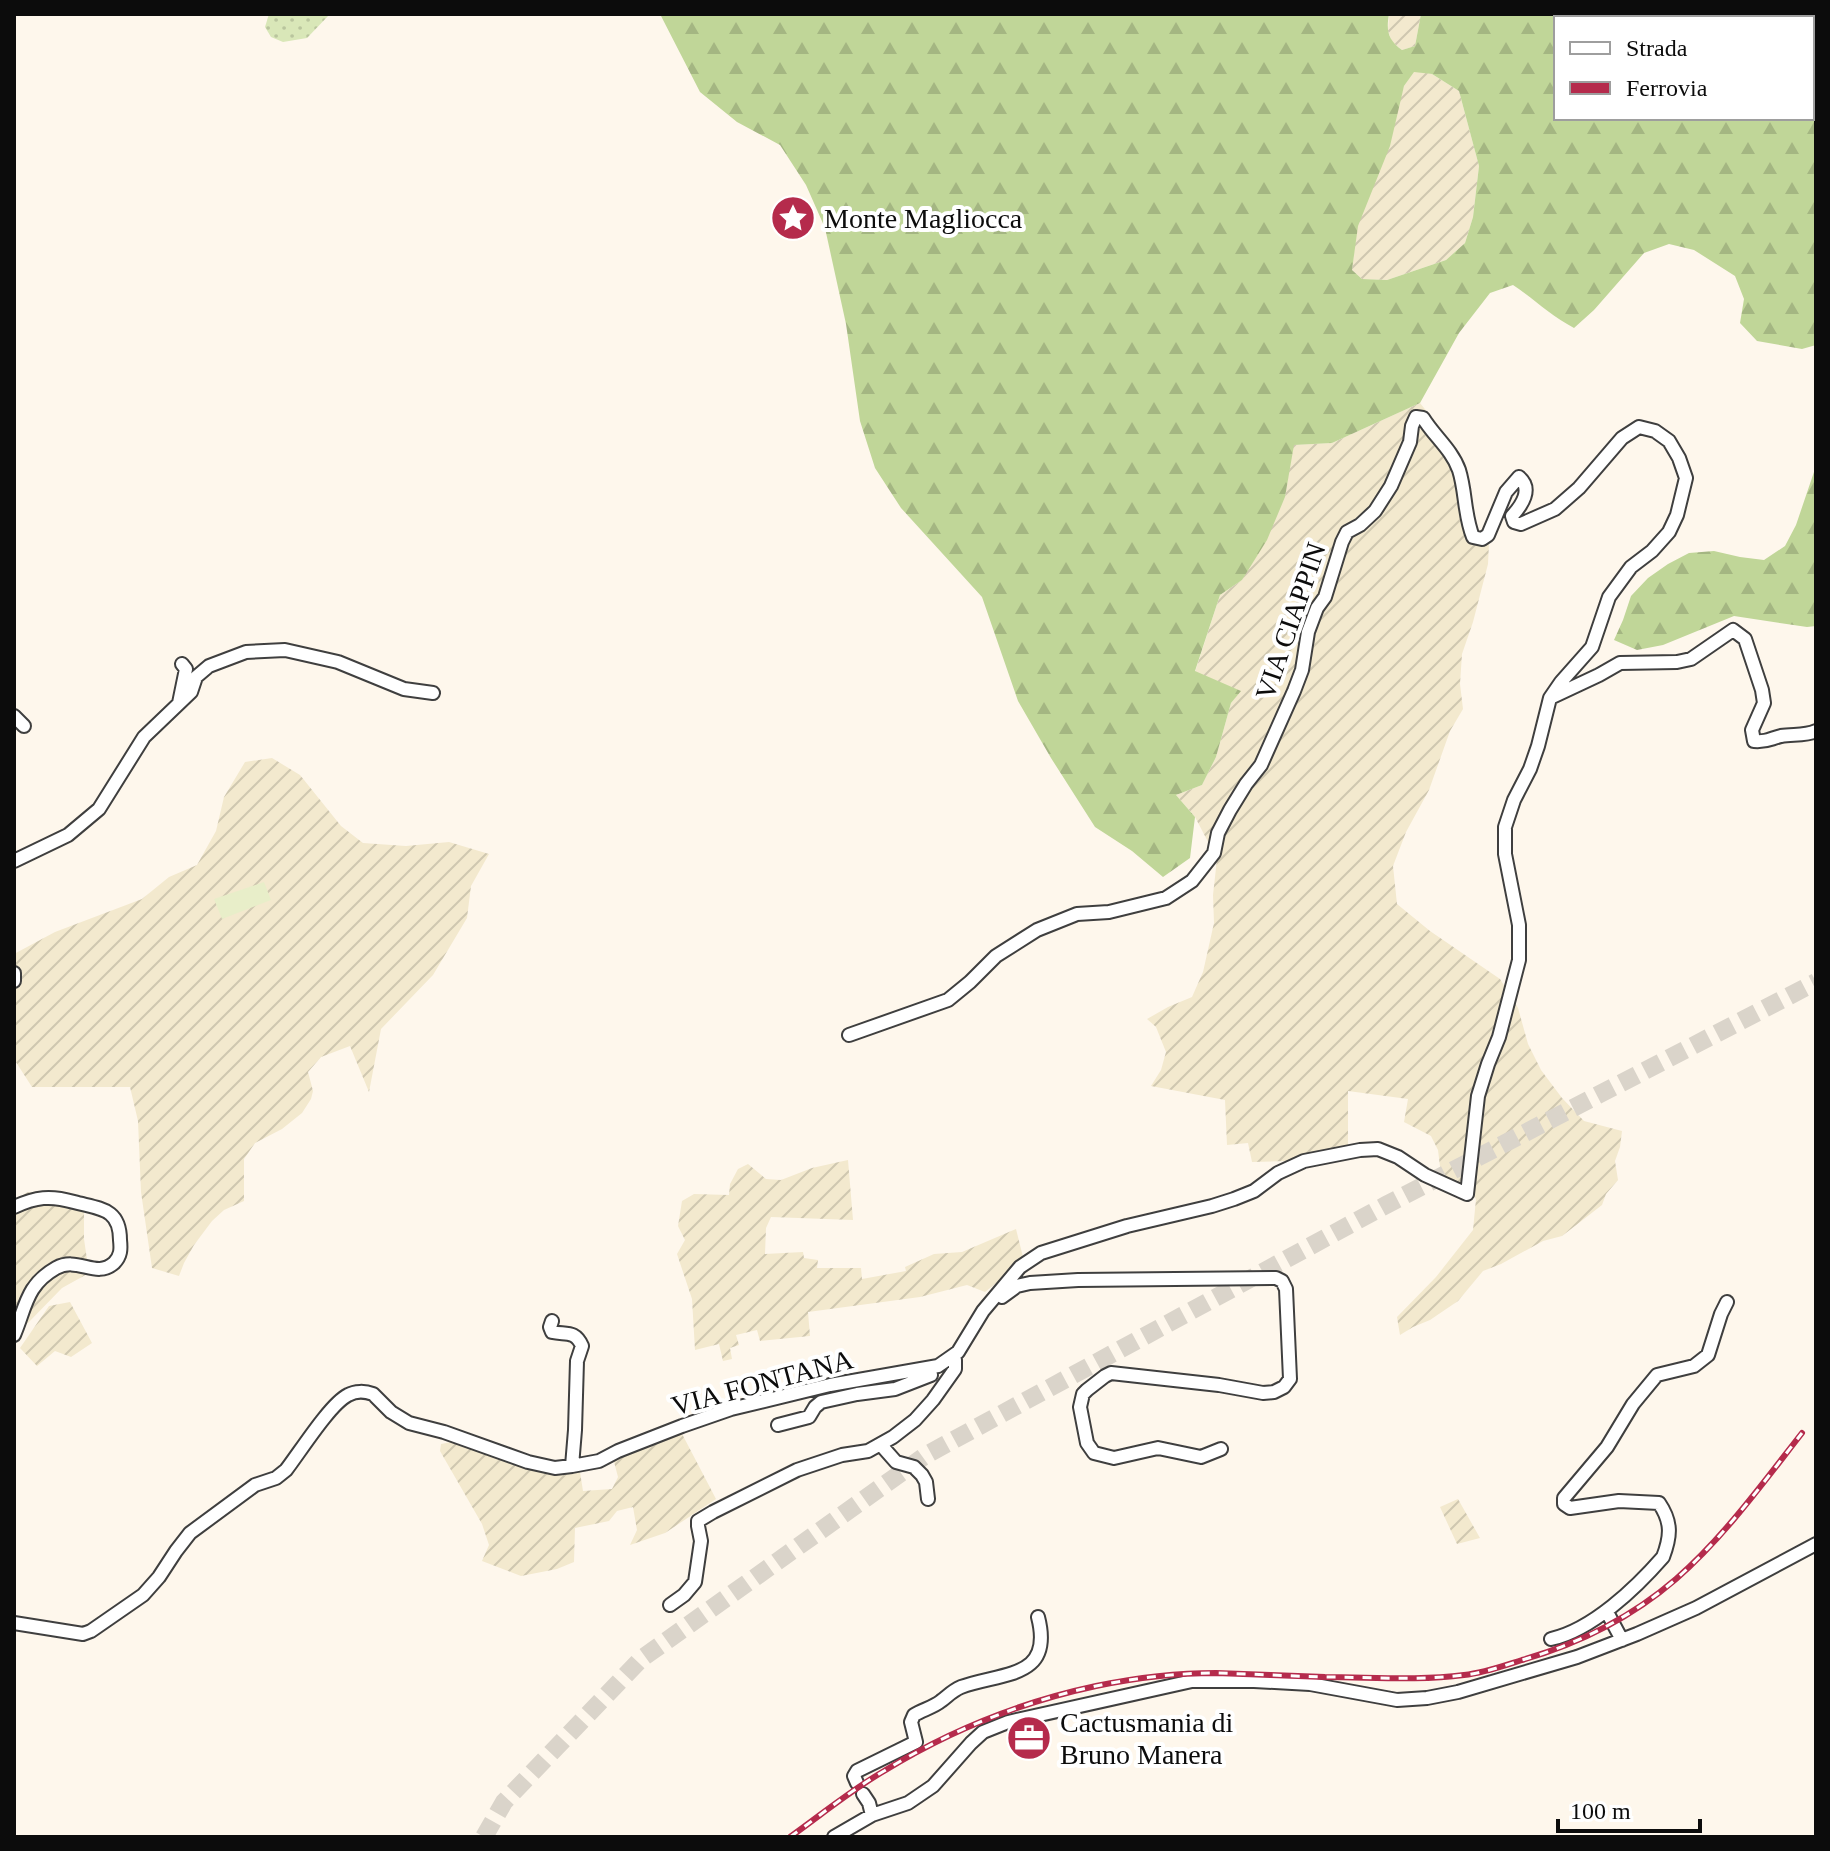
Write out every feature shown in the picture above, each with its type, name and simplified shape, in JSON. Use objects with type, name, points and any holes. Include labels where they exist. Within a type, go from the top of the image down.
[{"type":"street","name":"VIA CIAPPIN","points":[[849,1035],[948,1000],[996,956],[1037,930],[1077,914],[1109,912],[1166,898],[1192,881],[1214,853],[1218,833],[1246,784],[1261,765],[1294,691],[1302,670],[1308,632],[1325,597],[1342,542],[1347,532],[1375,511],[1391,486],[1410,442],[1416,417],[1423,418],[1459,469],[1466,519],[1473,537],[1482,539],[1488,535],[1506,492],[1519,477],[1526,487],[1520,507],[1512,516],[1514,522],[1521,524],[1555,509],[1579,488],[1622,438],[1639,427],[1655,431],[1669,441],[1686,478],[1677,515],[1669,532],[1652,551],[1631,567],[1609,597],[1592,647],[1550,698],[1530,769],[1514,800],[1505,827],[1505,854],[1519,925],[1519,960],[1499,1037],[1478,1096],[1467,1194],[1378,1149],[1304,1161],[1278,1173],[1254,1191],[1234,1199],[1127,1226],[1041,1253],[1020,1267],[983,1311],[971,1333]]},
{"type":"street","points":[[1550,698],[1620,663],[1691,659],[1733,630],[1745,639],[1762,690],[1764,703],[1752,730],[1754,741],[1767,742],[1816,731]]},
{"type":"street","points":[[14,861],[68,835],[99,809],[144,737],[191,692],[196,677],[209,666],[246,652],[285,650],[338,662],[404,689],[433,693]]},
{"type":"street","points":[[179,705],[186,669],[182,664]]},
{"type":"street","points":[[14,716],[24,726]]},
{"type":"street","points":[[14,973],[14,981]]},
{"type":"street","points":[[14,1207],[31,1200],[56,1197],[107,1211],[120,1226],[121,1251],[112,1265],[102,1270],[73,1263],[57,1267],[39,1281],[28,1295],[14,1335]]},
{"type":"street","points":[[778,1425],[809,1417],[815,1407],[826,1400],[895,1389],[947,1370],[971,1333],[982,1325],[1002,1297],[1017,1286],[1078,1280],[1276,1278],[1282,1281],[1286,1289],[1290,1379],[1284,1387],[1263,1393],[1111,1373],[1083,1394],[1080,1407],[1082,1420],[1087,1443],[1094,1453],[1114,1458],[1158,1448],[1201,1457],[1221,1449]]},
{"type":"street","points":[[1551,1639],[1574,1631],[1607,1612],[1663,1557],[1669,1534],[1668,1517],[1656,1503],[1619,1501],[1570,1508],[1564,1504],[1564,1498],[1607,1447],[1633,1404],[1657,1375],[1694,1366],[1708,1355],[1727,1302]]},
{"type":"street","points":[[552,1321],[552,1332],[573,1334],[582,1346],[577,1361],[572,1466]]},
{"type":"street","points":[[670,1605],[695,1582],[701,1541],[698,1521],[797,1470],[881,1445],[915,1420],[933,1400],[955,1369],[954,1361]]},
{"type":"street","name":"VIA FONTANA","points":[[14,1623],[83,1634],[109,1619],[143,1595],[190,1533],[255,1485],[276,1478],[286,1470],[333,1407],[347,1395],[357,1392],[373,1394],[391,1412],[409,1423],[555,1468],[599,1461],[672,1429],[731,1409],[830,1385],[954,1361]]},
{"type":"street","points":[[881,1445],[896,1462],[914,1467],[922,1475],[928,1499]]},
{"type":"street","points":[[834,1837],[872,1815],[908,1803],[933,1786],[971,1743],[994,1726],[1192,1681],[1310,1684],[1397,1700],[1458,1692],[1533,1671],[1622,1640],[1696,1608],[1816,1544]]},
{"type":"street","points":[[1607,1612],[1622,1640]]},
{"type":"street","points":[[872,1815],[854,1776],[857,1771],[916,1742],[911,1722],[914,1715],[942,1700],[947,1693],[1022,1671],[1032,1664],[1042,1638],[1038,1617]]},
{"type":"shaded area","points":[[1389,14],[1421,14],[1415,46],[1402,50],[1392,42],[1388,31]]},
{"type":"shaded area","points":[[1414,71],[1432,74],[1459,91],[1479,166],[1473,217],[1465,243],[1446,260],[1387,280],[1362,279],[1352,270],[1357,226],[1375,180],[1404,86]]},
{"type":"shaded area","points":[[1420,403],[1461,461],[1467,478],[1470,534],[1489,543],[1488,564],[1462,654],[1460,684],[1463,709],[1450,731],[1429,790],[1406,832],[1393,866],[1397,904],[1430,931],[1500,979],[1518,1008],[1528,1044],[1541,1070],[1562,1098],[1584,1121],[1622,1131],[1615,1161],[1618,1180],[1606,1194],[1602,1205],[1562,1236],[1543,1241],[1483,1271],[1458,1301],[1400,1335],[1397,1317],[1436,1277],[1473,1230],[1476,1199],[1462,1184],[1441,1175],[1438,1150],[1431,1136],[1404,1122],[1408,1099],[1348,1091],[1348,1159],[1252,1162],[1248,1143],[1227,1145],[1225,1100],[1151,1086],[1161,1070],[1166,1052],[1156,1027],[1147,1019],[1192,997],[1203,972],[1214,923],[1217,859],[1195,817],[1176,795],[1202,785],[1216,757],[1231,703],[1240,691],[1195,672],[1220,595],[1242,580],[1285,497],[1293,445],[1332,443]]},
{"type":"shaded area","points":[[272,758],[300,775],[341,826],[363,843],[406,846],[449,842],[489,854],[471,886],[467,918],[433,975],[381,1029],[369,1092],[350,1046],[321,1057],[308,1072],[313,1091],[302,1113],[282,1129],[255,1143],[244,1159],[244,1201],[224,1210],[212,1221],[194,1245],[179,1276],[152,1268],[141,1192],[138,1121],[130,1087],[32,1087],[14,1059],[14,954],[55,932],[142,899],[169,877],[197,865],[216,831],[224,797],[245,762]]},
{"type":"shaded area","points":[[848,1160],[853,1220],[771,1217],[766,1228],[765,1254],[803,1252],[804,1258],[818,1260],[817,1268],[861,1268],[862,1279],[906,1271],[905,1267],[934,1254],[962,1252],[1016,1229],[1024,1261],[985,1292],[967,1285],[920,1297],[808,1312],[810,1336],[760,1341],[757,1330],[736,1335],[739,1345],[730,1348],[732,1359],[723,1361],[719,1344],[695,1350],[692,1299],[677,1254],[685,1240],[678,1226],[682,1201],[694,1194],[729,1195],[730,1184],[738,1169],[748,1164],[766,1179],[781,1180],[812,1168]]},
{"type":"shaded area","points":[[28,1192],[61,1195],[84,1203],[84,1239],[89,1273],[62,1288],[28,1323],[14,1331],[14,1200]]},
{"type":"shaded area","points":[[70,1302],[92,1343],[71,1357],[55,1351],[37,1366],[20,1348],[49,1306]]},
{"type":"shaded area","points":[[680,1430],[716,1499],[665,1533],[630,1545],[637,1530],[633,1507],[617,1511],[609,1521],[575,1528],[574,1562],[557,1569],[521,1576],[482,1561],[489,1545],[482,1524],[440,1451],[441,1444],[456,1441],[546,1470],[580,1472],[583,1491],[612,1489],[618,1477],[613,1458]]},
{"type":"shaded area","points":[[1458,1499],[1480,1538],[1457,1544],[1440,1507]]},
{"type":"green space","points":[[269,14],[330,14],[307,38],[283,42],[271,37],[265,27]]},
{"type":"green space","points":[[660,14],[1389,14],[1389,35],[1402,50],[1415,46],[1421,14],[1816,14],[1816,345],[1802,349],[1757,341],[1740,323],[1744,299],[1735,276],[1694,250],[1669,244],[1644,253],[1574,328],[1513,285],[1490,293],[1459,333],[1420,403],[1332,443],[1294,445],[1285,497],[1267,540],[1242,580],[1220,595],[1195,671],[1241,691],[1231,703],[1216,757],[1202,785],[1176,795],[1195,817],[1190,858],[1163,877],[1132,851],[1095,827],[1018,701],[982,597],[901,508],[875,468],[860,421],[846,324],[825,228],[806,185],[780,145],[737,122],[700,92]],"holes":[[[1414,72],[1432,74],[1459,91],[1479,166],[1473,217],[1465,243],[1446,260],[1387,280],[1362,279],[1352,270],[1358,226],[1390,146],[1404,86]]]},
{"type":"green space","points":[[1816,466],[1816,626],[1734,616],[1663,645],[1637,650],[1614,640],[1631,596],[1648,578],[1668,564],[1689,553],[1714,551],[1764,560],[1785,546],[1796,525]]},
{"type":"green space","points":[[264,882],[271,900],[222,919],[214,899]]},
{"type":"tunnel","points":[[484,1837],[504,1802],[641,1659],[926,1455],[1386,1205],[1816,982]]},
{"type":"railway","points":[[790,1837],[872,1778],[934,1743],[1013,1709],[1096,1686],[1141,1678],[1201,1673],[1447,1677],[1486,1671],[1564,1646],[1623,1617],[1659,1593],[1694,1563],[1727,1528],[1802,1433]]},
{"type":"place","name":"Monte Magliocca","points":[[793,218]]},
{"type":"place","name":"Cactusmania di Bruno Manera","points":[[1029,1738]]}]
